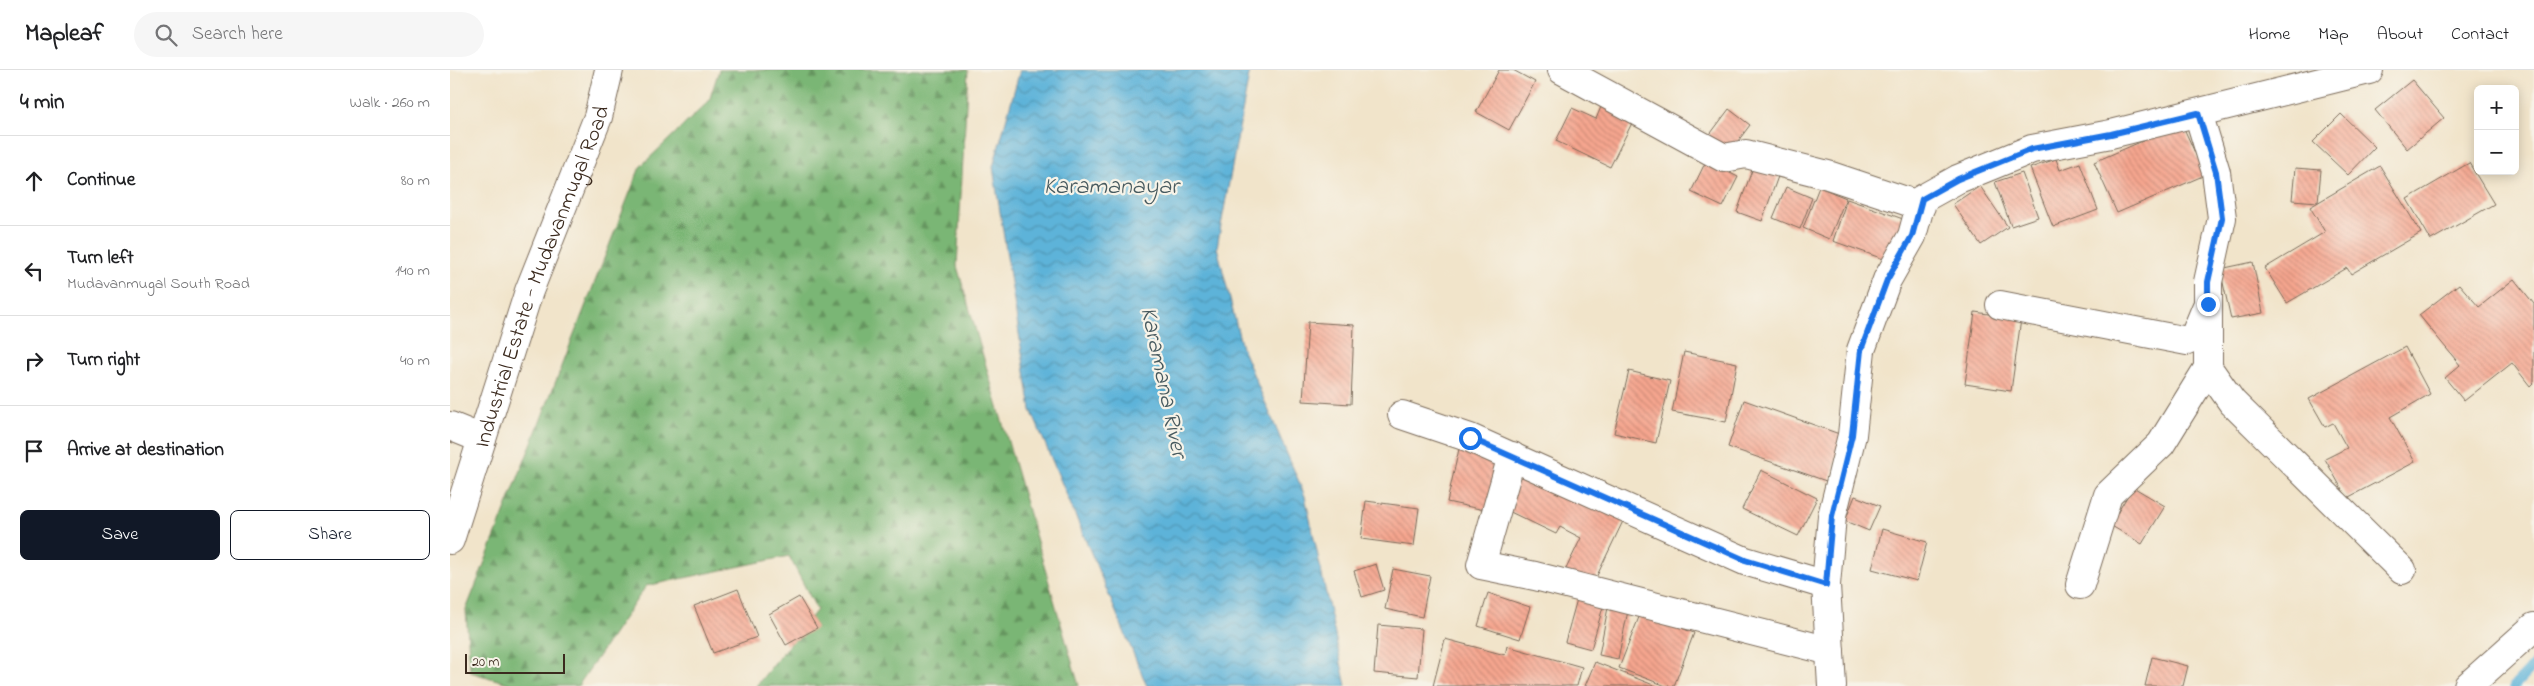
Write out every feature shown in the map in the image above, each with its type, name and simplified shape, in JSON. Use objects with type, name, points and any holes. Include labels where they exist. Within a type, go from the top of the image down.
[{"type":"street","name":"Industrial Estate - Mudavanmugal Road","points":[[450,540],[529,291],[598,117],[609,70]]},
{"type":"street","points":[[1562,70],[1724,158],[1746,154],[1828,175],[1920,206]]},
{"type":"street","points":[[1832,686],[1826,585],[1832,516],[1852,435],[1861,350],[1887,280],[1912,236],[1922,199],[1958,179],[2032,149],[2111,134],[2369,70]]},
{"type":"street","points":[[2080,585],[2108,494],[2161,444],[2208,368],[2208,282],[2222,218],[2216,172],[2198,113]]},
{"type":"street","points":[[2000,305],[2187,341],[2194,337],[2208,304]]},
{"type":"street","points":[[2208,368],[2232,402],[2402,570]]},
{"type":"street","points":[[1402,415],[1470,438],[1745,560],[1826,585]]},
{"type":"street","points":[[450,426],[482,439]]},
{"type":"street","points":[[1512,456],[1481,565],[1535,576],[1830,651]]},
{"type":"street","points":[[2468,686],[2534,628]]},
{"type":"green space","points":[[719,70],[968,70],[957,266],[1079,686],[756,686],[817,610],[789,556],[646,586],[578,686],[518,686],[470,672],[466,610],[640,167],[709,101]]},
{"type":"water","name":"Karamanayar","points":[[1020,70],[1250,70],[1217,247],[1242,348],[1305,496],[1346,686],[1147,686],[1031,410],[993,167]]},
{"type":"building","points":[[1499,70],[1513,70],[1535,82],[1509,130],[1476,112]]},
{"type":"building","points":[[2412,80],[2444,118],[2407,149],[2375,110]]},
{"type":"building","points":[[1603,102],[1635,117],[1610,167],[1556,141],[1572,108],[1596,119]]},
{"type":"building","points":[[1729,109],[1750,125],[1729,153],[1708,137]]},
{"type":"building","points":[[2341,114],[2375,147],[2348,175],[2313,142]]},
{"type":"building","points":[[2182,124],[2205,175],[2117,213],[2094,162]]},
{"type":"building","points":[[1756,159],[1781,168],[1762,221],[1737,212]]},
{"type":"building","points":[[2056,159],[2060,170],[2080,163],[2098,210],[2053,227],[2030,168]]},
{"type":"building","points":[[1706,161],[1738,177],[1723,207],[1691,192]]},
{"type":"building","points":[[2469,163],[2474,175],[2476,175],[2494,204],[2431,240],[2407,199]]},
{"type":"building","points":[[2380,166],[2421,233],[2351,274],[2347,268],[2287,303],[2265,268],[2325,232],[2310,207]]},
{"type":"building","points":[[2295,168],[2321,170],[2318,202],[2292,200]]},
{"type":"building","points":[[2022,173],[2038,217],[2011,226],[1995,182]]},
{"type":"building","points":[[1980,186],[2008,227],[1981,245],[1953,204]]},
{"type":"building","points":[[1786,187],[1812,198],[1800,229],[1773,218]]},
{"type":"building","points":[[1819,187],[1846,198],[1829,239],[1803,228]]},
{"type":"building","points":[[1847,199],[1903,219],[1889,261],[1833,241]]},
{"type":"building","points":[[2253,262],[2263,313],[2231,319],[2220,269]]},
{"type":"building","points":[[2514,279],[2534,304],[2534,382],[2530,386],[2512,363],[2464,401],[2445,378],[2460,365],[2419,315],[2459,284],[2479,307]]},
{"type":"building","points":[[1975,312],[2021,319],[2011,391],[1965,384]]},
{"type":"building","points":[[1308,322],[1354,325],[1351,404],[1303,401]]},
{"type":"building","points":[[2405,347],[2430,394],[2390,417],[2415,462],[2347,498],[2325,459],[2347,448],[2333,423],[2325,427],[2309,399]]},
{"type":"building","points":[[1684,352],[1737,363],[1726,422],[1672,412]]},
{"type":"building","points":[[1629,371],[1670,381],[1656,443],[1614,433]]},
{"type":"building","points":[[1744,400],[1845,436],[1829,482],[1728,447]]},
{"type":"building","points":[[1459,449],[1500,457],[1489,511],[1447,502]]},
{"type":"building","points":[[1519,468],[1624,519],[1593,584],[1565,571],[1581,538],[1560,527],[1556,534],[1500,507]]},
{"type":"building","points":[[1761,470],[1817,498],[1798,536],[1742,509]]},
{"type":"building","points":[[2133,487],[2165,506],[2142,544],[2110,525]]},
{"type":"building","points":[[1855,496],[1880,506],[1869,531],[1845,521]]},
{"type":"building","points":[[1366,501],[1419,508],[1414,546],[1361,539]]},
{"type":"building","points":[[1882,529],[1927,542],[1917,581],[1872,569]]},
{"type":"building","points":[[1376,564],[1384,590],[1362,597],[1354,571]]},
{"type":"building","points":[[1393,569],[1430,576],[1422,617],[1385,609]]},
{"type":"building","points":[[738,589],[757,637],[713,653],[694,606]]},
{"type":"building","points":[[1488,593],[1530,607],[1520,639],[1478,626]]},
{"type":"building","points":[[799,597],[817,628],[786,645],[769,614]]},
{"type":"building","points":[[1577,599],[1603,607],[1591,649],[1565,642]]},
{"type":"building","points":[[1609,602],[1629,606],[1618,659],[1599,655]]},
{"type":"building","points":[[1641,612],[1694,633],[1674,686],[1666,686],[1619,668]]},
{"type":"building","points":[[1378,625],[1422,629],[1418,677],[1374,673]]},
{"type":"building","points":[[1445,639],[1505,655],[1507,646],[1582,667],[1577,686],[1433,686]]},
{"type":"building","points":[[2152,657],[2188,666],[2183,686],[2145,686]]},
{"type":"building","points":[[1595,662],[1656,686],[1585,686]]},
{"type":"waterway","points":[[2514,686],[2534,665]]},
{"type":"route","points":[[1470,438],[1678,532],[1745,560],[1826,585],[1832,516],[1852,435],[1861,350],[1887,280],[1912,236],[1922,199],[1958,179],[2032,149],[2111,134],[2198,113],[2216,172],[2222,218],[2208,282],[2208,304]]},
{"type":"water label","name":"Karamana River","points":[[1165,382]]}]
